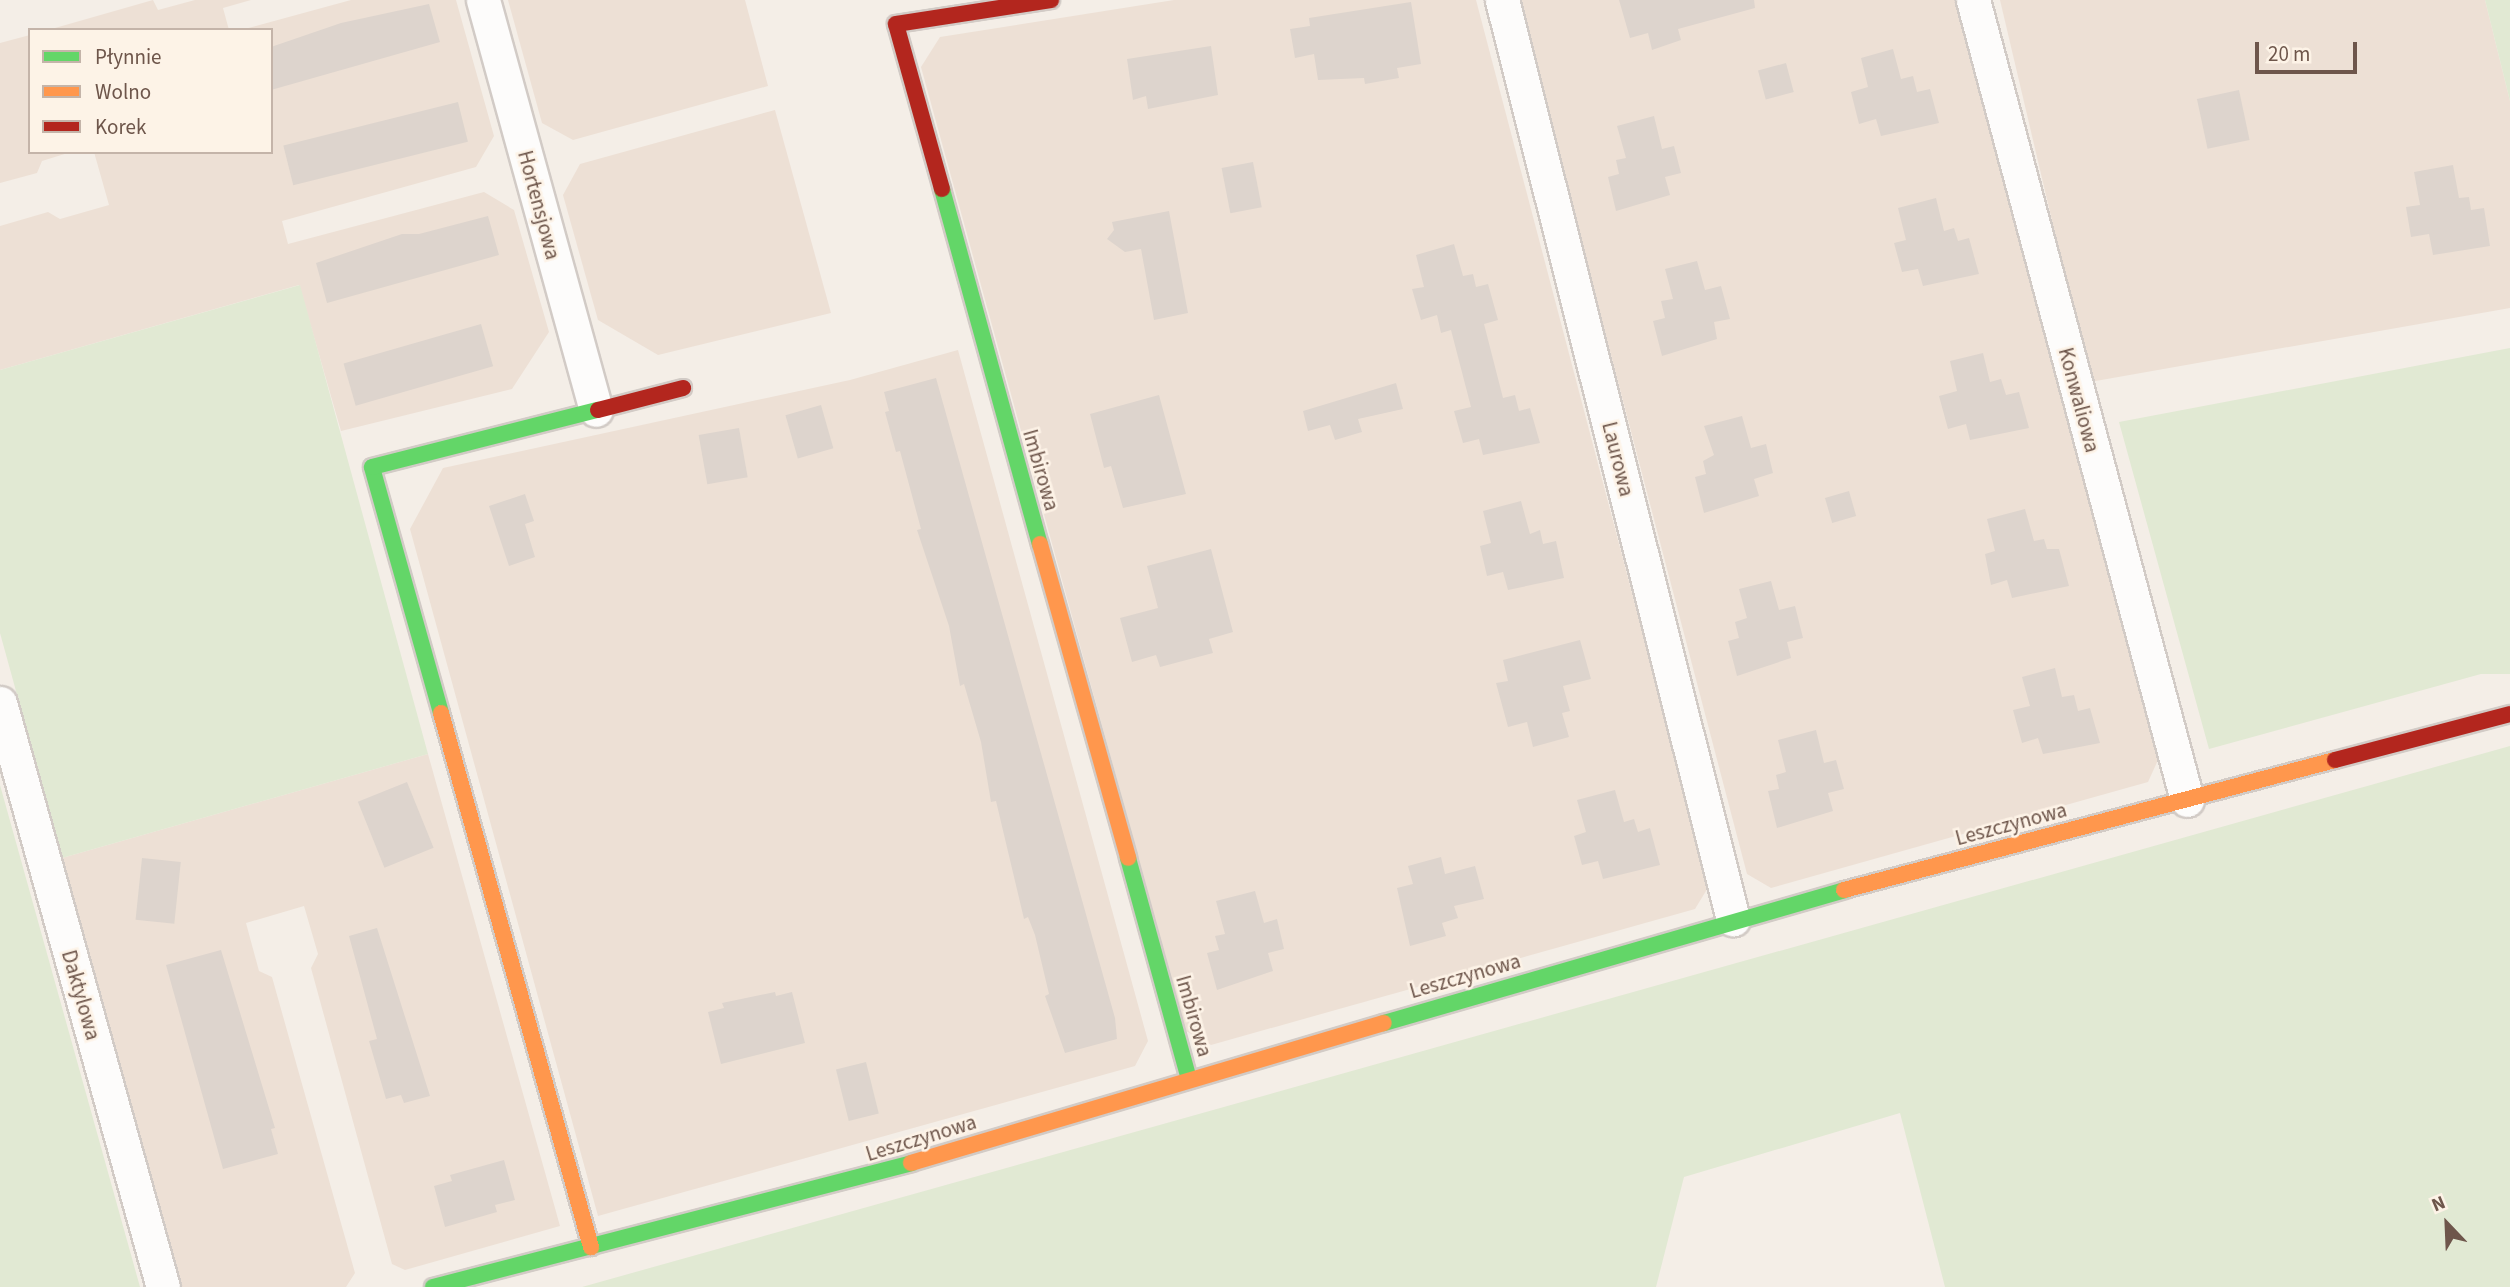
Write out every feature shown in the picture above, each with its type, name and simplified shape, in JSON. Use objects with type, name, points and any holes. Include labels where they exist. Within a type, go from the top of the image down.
[{"type":"street","name":"Hortensjowa","points":[[483,0],[596,410]]},
{"type":"street","name":"Imbirowa","points":[[1051,0],[896,24],[1189,1079]]},
{"type":"street","name":"Laurowa","points":[[1502,0],[1733,919]]},
{"type":"street","name":"Konwaliowa","points":[[1973,0],[2187,800]]},
{"type":"street","points":[[591,1247],[372,467],[683,388]]},
{"type":"street","name":"Daktylowa","points":[[0,703],[163,1287]]},
{"type":"street","name":"Leszczynowa","points":[[433,1287],[824,1189],[1733,919],[2510,715]]},
{"type":"shaded area","points":[[153,0],[158,10],[195,0],[251,0],[223,8],[228,28],[55,28]]},
{"type":"shaded area","points":[[351,0],[456,0],[494,136],[476,167],[282,221],[288,244],[484,192],[514,210],[549,332],[512,389],[341,431],[299,285],[0,370],[0,226],[48,212],[60,219],[109,205],[95,154],[273,154],[273,28],[248,28]]},
{"type":"shaded area","points":[[508,0],[745,0],[768,86],[573,140],[542,123]]},
{"type":"shaded area","points":[[1174,0],[1476,0],[1709,886],[1695,909],[1211,1045],[1186,1031],[921,67],[940,37]]},
{"type":"shaded area","points":[[1518,0],[1959,0],[2158,760],[2148,782],[1771,888],[1747,874]]},
{"type":"shaded area","points":[[2000,0],[2485,0],[2510,101],[2510,308],[2090,382]]},
{"type":"shaded area","points":[[28,36],[28,154],[65,154],[42,161],[37,173],[0,183],[0,43]]},
{"type":"shaded area","points":[[775,110],[831,313],[658,355],[598,320],[563,195],[580,164]]},
{"type":"shaded area","points":[[958,350],[1148,1041],[1135,1066],[598,1216],[410,529],[443,468],[850,380]]},
{"type":"shaded area","points":[[428,754],[560,1226],[405,1270],[392,1264],[311,968],[318,954],[304,906],[246,923],[259,971],[272,977],[355,1273],[346,1287],[181,1287],[62,858]]},
{"type":"green space","points":[[2485,0],[2510,0],[2510,101]]},
{"type":"green space","points":[[300,285],[428,754],[62,858],[0,633],[0,370]]},
{"type":"green space","points":[[2510,348],[2510,674],[2481,674],[2209,749],[2119,422]]},
{"type":"green space","points":[[2510,746],[2510,1287],[1945,1287],[1900,1113],[1684,1177],[1656,1287],[582,1287]]},
{"type":"green space","points":[[0,785],[140,1287],[0,1287]]},
{"type":"building","points":[[1619,0],[1754,0],[1755,8],[1678,29],[1681,40],[1652,50],[1648,33],[1630,38]]},
{"type":"building","points":[[1411,2],[1421,64],[1397,68],[1399,78],[1365,84],[1364,78],[1318,80],[1314,54],[1295,58],[1290,29],[1310,26],[1309,18]]},
{"type":"building","points":[[429,4],[440,42],[273,89],[273,46],[341,23]]},
{"type":"building","points":[[1211,46],[1218,95],[1148,109],[1146,96],[1133,100],[1127,59]]},
{"type":"building","points":[[1893,49],[1901,79],[1913,76],[1917,92],[1930,89],[1939,123],[1881,136],[1876,119],[1859,124],[1851,92],[1868,87],[1861,58]]},
{"type":"building","points":[[1786,63],[1794,92],[1766,99],[1758,71]]},
{"type":"building","points":[[2239,90],[2250,140],[2208,149],[2197,99]]},
{"type":"building","points":[[458,102],[468,142],[293,185],[283,146]]},
{"type":"building","points":[[1654,116],[1662,149],[1674,146],[1681,173],[1665,177],[1670,195],[1616,211],[1608,177],[1619,174],[1616,160],[1626,158],[1617,126]]},
{"type":"building","points":[[1253,162],[1262,207],[1230,213],[1222,168]]},
{"type":"building","points":[[2453,165],[2459,198],[2469,197],[2471,210],[2484,208],[2490,246],[2433,255],[2429,234],[2411,237],[2406,207],[2420,205],[2414,172]]},
{"type":"building","points":[[1936,198],[1944,231],[1954,228],[1958,241],[1969,238],[1979,274],[1923,286],[1918,269],[1902,272],[1894,243],[1906,240],[1898,208]]},
{"type":"building","points":[[1169,211],[1188,313],[1154,320],[1141,249],[1125,252],[1107,239],[1114,230],[1112,222]]},
{"type":"building","points":[[488,216],[499,255],[327,303],[316,263],[402,234],[419,234]]},
{"type":"building","points":[[1454,244],[1463,276],[1473,274],[1476,287],[1488,284],[1498,320],[1484,324],[1503,398],[1515,395],[1519,411],[1530,408],[1540,443],[1483,455],[1479,439],[1463,443],[1454,411],[1471,407],[1451,330],[1441,333],[1437,315],[1421,320],[1412,289],[1424,287],[1416,255]]},
{"type":"building","points":[[1697,261],[1705,290],[1721,286],[1730,319],[1714,322],[1717,339],[1662,356],[1653,321],[1665,318],[1661,301],[1673,299],[1665,269]]},
{"type":"building","points":[[481,324],[493,366],[356,406],[344,363]]},
{"type":"building","points":[[1983,353],[1990,382],[2001,379],[2006,395],[2019,392],[2029,428],[1970,440],[1966,424],[1948,429],[1939,396],[1957,391],[1950,361]]},
{"type":"building","points":[[936,378],[1115,1018],[1117,1039],[1065,1053],[1045,996],[1049,994],[1035,935],[1028,917],[1024,919],[996,801],[991,802],[981,742],[964,684],[960,686],[949,626],[917,530],[921,529],[900,451],[896,452],[885,412],[889,411],[884,392]]},
{"type":"building","points":[[1396,383],[1403,409],[1358,419],[1362,432],[1335,440],[1330,425],[1308,431],[1303,411]]},
{"type":"building","points":[[1159,395],[1186,494],[1123,508],[1111,466],[1104,468],[1090,414]]},
{"type":"building","points":[[821,405],[833,448],[798,458],[785,415]]},
{"type":"building","points":[[1742,416],[1751,448],[1766,444],[1773,473],[1754,479],[1759,496],[1704,513],[1695,477],[1706,474],[1703,461],[1714,455],[1704,426]]},
{"type":"building","points":[[739,428],[748,477],[707,484],[699,435]]},
{"type":"building","points":[[1849,491],[1856,516],[1832,523],[1825,498]]},
{"type":"building","points":[[525,494],[534,521],[525,524],[535,557],[509,566],[489,506]]},
{"type":"building","points":[[1521,501],[1530,534],[1540,530],[1543,544],[1556,541],[1564,578],[1508,590],[1503,572],[1487,576],[1480,546],[1491,543],[1483,511]]},
{"type":"building","points":[[2025,509],[2034,541],[2044,539],[2047,549],[2059,549],[2069,586],[2012,598],[2007,580],[1991,585],[1985,554],[1995,551],[1987,519]]},
{"type":"building","points":[[1211,549],[1233,632],[1209,639],[1213,653],[1160,667],[1156,655],[1132,662],[1120,618],[1158,608],[1147,566]]},
{"type":"building","points":[[1771,581],[1779,610],[1795,606],[1803,638],[1787,642],[1791,658],[1737,676],[1728,641],[1739,638],[1735,622],[1747,618],[1739,589]]},
{"type":"building","points":[[1580,640],[1591,679],[1563,686],[1570,711],[1562,713],[1569,737],[1533,747],[1527,722],[1508,727],[1496,683],[1508,681],[1503,660]]},
{"type":"building","points":[[2055,668],[2062,697],[2074,695],[2078,711],[2090,708],[2100,743],[2043,754],[2038,738],[2022,743],[2013,710],[2030,706],[2022,677]]},
{"type":"building","points":[[1816,730],[1824,763],[1836,760],[1844,789],[1828,793],[1833,811],[1777,828],[1768,791],[1779,789],[1776,775],[1786,772],[1778,740]]},
{"type":"building","points":[[407,782],[434,848],[384,868],[358,802]]},
{"type":"building","points":[[1615,790],[1624,822],[1634,819],[1638,832],[1650,828],[1660,865],[1603,879],[1598,861],[1582,865],[1574,836],[1586,832],[1577,800]]},
{"type":"building","points":[[1441,857],[1445,874],[1475,866],[1484,899],[1454,906],[1458,918],[1442,923],[1446,936],[1410,946],[1397,888],[1413,884],[1408,866]]},
{"type":"building","points":[[142,858],[181,862],[174,924],[136,920]]},
{"type":"building","points":[[1255,891],[1264,923],[1277,919],[1284,949],[1268,953],[1273,971],[1217,990],[1207,953],[1219,950],[1215,936],[1225,934],[1216,901]]},
{"type":"building","points":[[377,928],[430,1096],[404,1103],[401,1095],[386,1099],[369,1041],[377,1039],[349,936]]},
{"type":"building","points":[[221,950],[275,1128],[271,1129],[278,1154],[223,1169],[166,965]]},
{"type":"building","points":[[775,992],[776,996],[792,992],[805,1043],[721,1064],[708,1012],[724,1008],[722,1003]]},
{"type":"building","points":[[866,1062],[879,1113],[849,1121],[836,1069]]},
{"type":"building","points":[[504,1160],[515,1200],[495,1205],[497,1212],[445,1227],[434,1186],[452,1181],[450,1175]]},
{"type":"traffic: fast","points":[[942,189],[1040,544]]},
{"type":"traffic: fast","points":[[441,713],[372,467],[598,410]]},
{"type":"traffic: fast","points":[[1128,858],[1189,1079]]},
{"type":"traffic: fast","points":[[1384,1023],[1844,890]]},
{"type":"traffic: fast","points":[[433,1287],[911,1163]]},
{"type":"traffic: slow","points":[[1040,544],[1128,858]]},
{"type":"traffic: slow","points":[[441,713],[591,1247]]},
{"type":"traffic: slow","points":[[1844,890],[2335,760]]},
{"type":"traffic: slow","points":[[911,1163],[1384,1023]]},
{"type":"traffic: jam","points":[[942,189],[896,24],[1051,0]]},
{"type":"traffic: jam","points":[[598,410],[683,388]]},
{"type":"traffic: jam","points":[[2335,760],[2510,714]]}]
